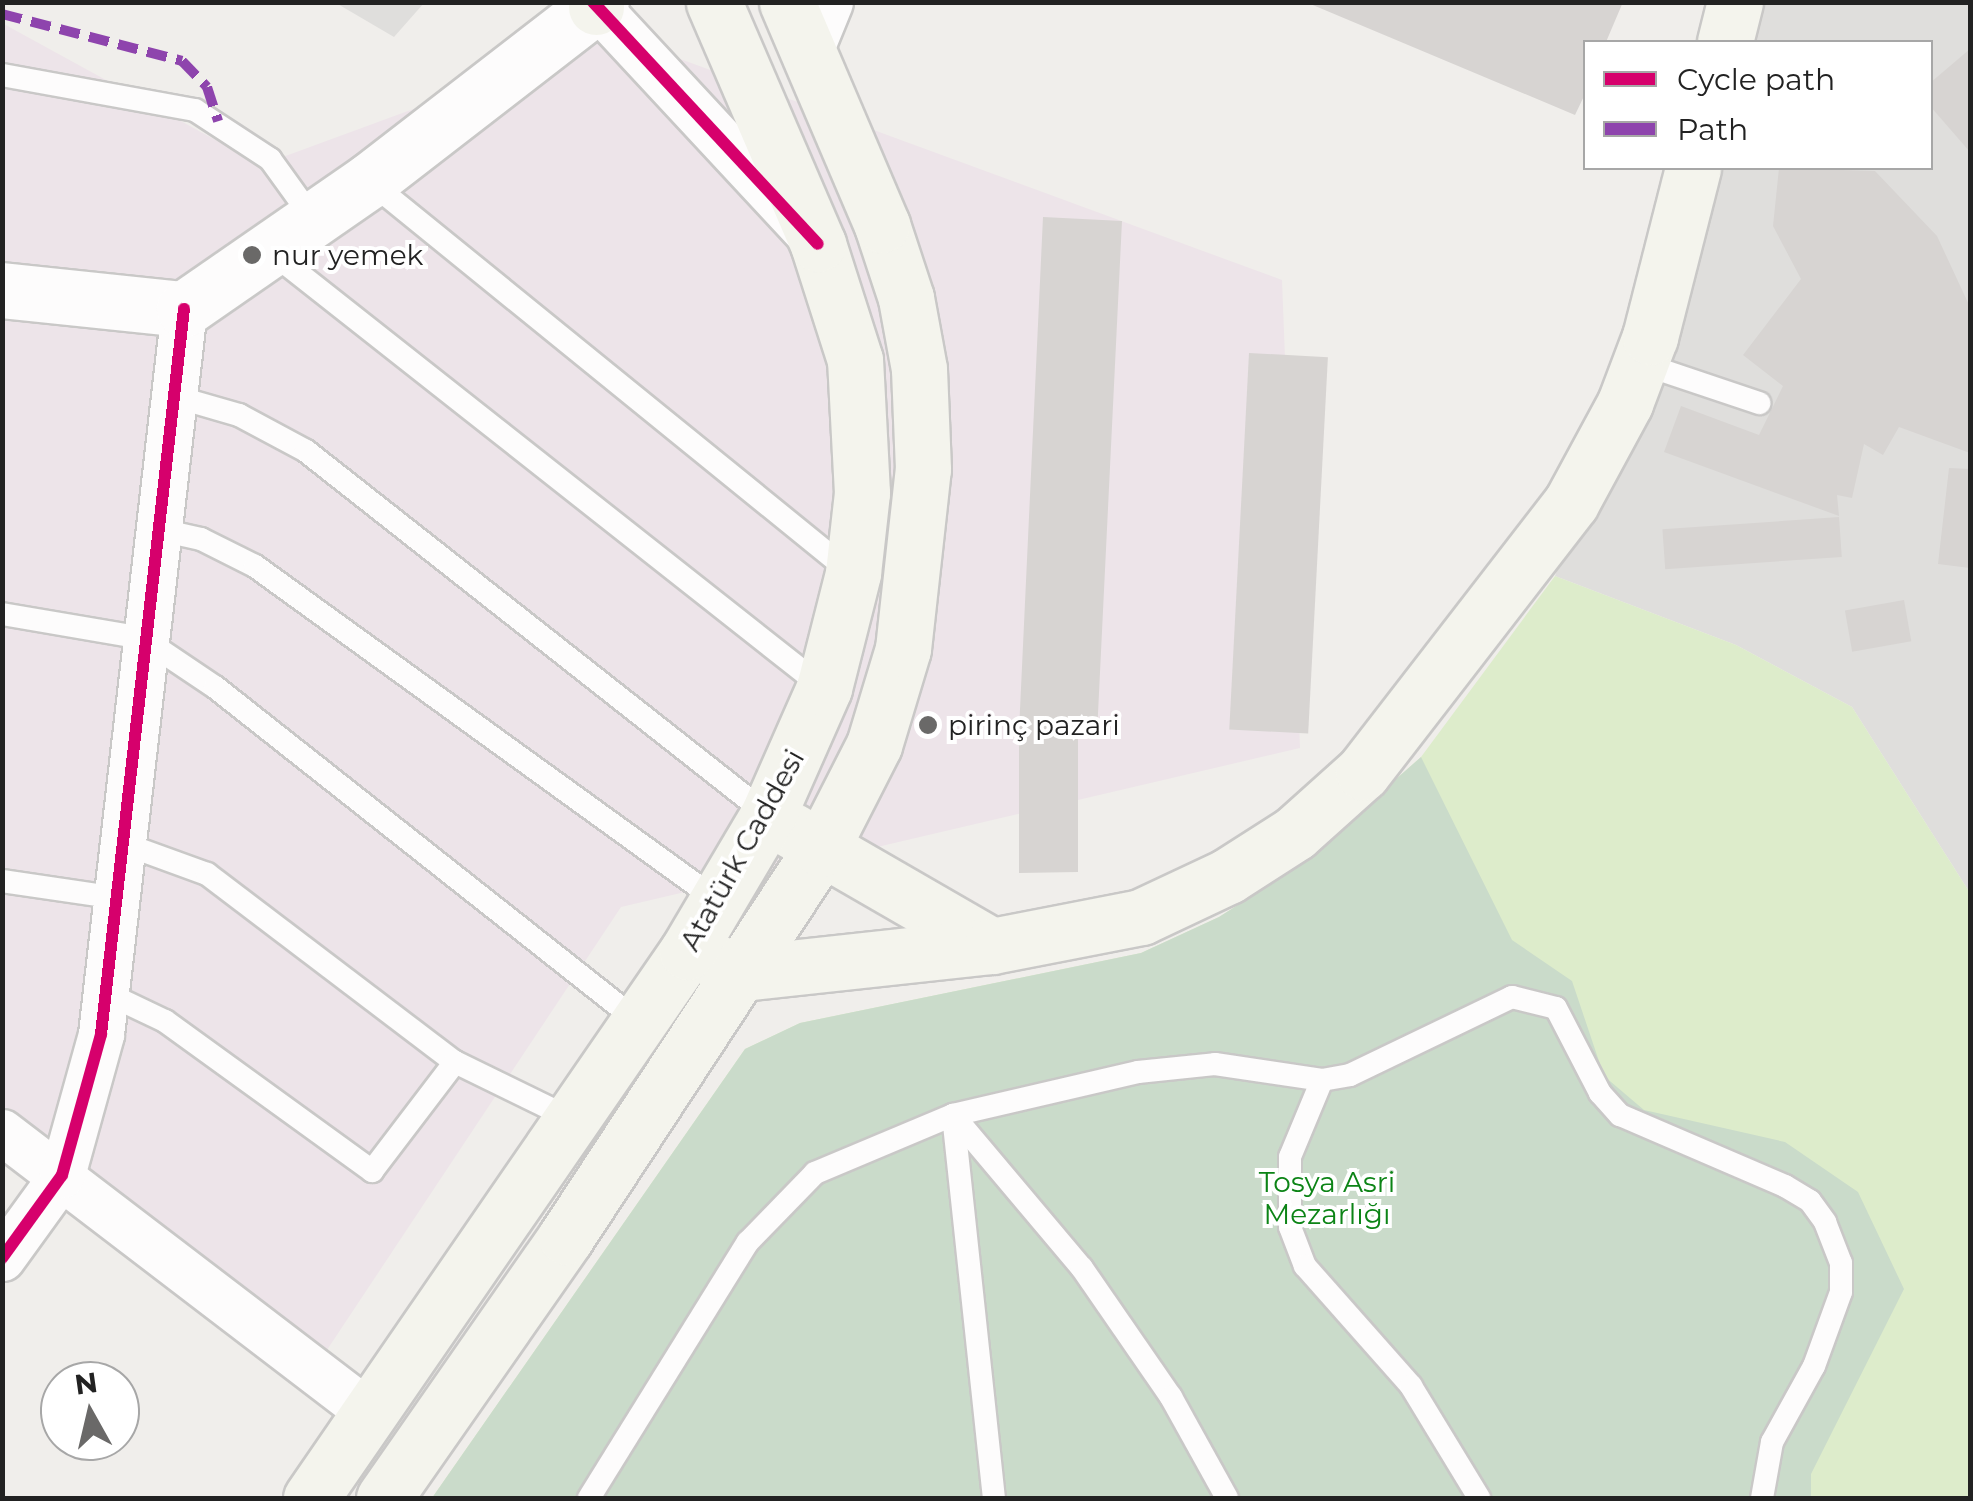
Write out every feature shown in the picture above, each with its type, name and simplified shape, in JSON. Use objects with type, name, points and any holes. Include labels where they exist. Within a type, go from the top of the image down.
[{"type":"main road","name":"Atatürk Caddesi","points":[[312,1498],[687,952],[768,815],[824,688],[852,573],[862,415],[843,313],[818,244],[714,2]]},
{"type":"main road","points":[[384,1498],[743,973],[820,849],[874,745],[903,648],[924,468],[919,369],[906,298],[787,2]]},
{"type":"main road","points":[[1726,40],[1735,2]]},
{"type":"main road","points":[[687,952],[743,973],[992,946],[1141,918],[1228,876],[1295,832],[1350,784],[1429,692],[1571,503],[1640,363],[1692,170]]},
{"type":"main road","points":[[768,815],[820,849],[992,946]]},
{"type":"street","points":[[808,56],[830,2]]},
{"type":"street","points":[[2,290],[184,309],[369,182],[597,4],[818,244]]},
{"type":"street","points":[[2,1258],[62,1175],[90,1082],[106,993],[112,897],[184,309]]},
{"type":"street","points":[[2,1132],[370,1413]]},
{"type":"lane","points":[[2,75],[195,110],[270,159],[314,220]]},
{"type":"lane","points":[[369,182],[852,573]]},
{"type":"lane","points":[[270,250],[824,688]]},
{"type":"lane","points":[[1640,363],[1759,403]]},
{"type":"lane","points":[[174,396],[239,415],[306,450],[768,815]]},
{"type":"lane","points":[[156,530],[202,540],[255,566],[717,901]]},
{"type":"lane","points":[[2,614],[142,638],[215,687],[638,1022]]},
{"type":"lane","points":[[119,842],[206,874],[455,1062],[572,1119]]},
{"type":"lane","points":[[2,881],[112,897]]},
{"type":"lane","points":[[106,993],[166,1021],[372,1171],[455,1062]]},
{"type":"lane","points":[[590,1498],[748,1242],[814,1173],[954,1115],[1138,1072],[1214,1064],[1322,1080],[1350,1075],[1512,997],[1538,999],[1556,1008],[1600,1093],[1620,1115],[1810,1202],[1842,1263],[1841,1292],[1814,1366],[1772,1442],[1762,1498]]},
{"type":"lane","points":[[1322,1080],[1290,1157],[1290,1227],[1306,1266],[1411,1386],[1479,1498]]},
{"type":"lane","points":[[954,1115],[994,1498]]},
{"type":"lane","points":[[954,1115],[1082,1268],[1170,1397],[1226,1498]]},
{"type":"shaded area","points":[[336,3],[424,3],[394,37]]},
{"type":"shaded area","points":[[1763,3],[1970,3],[1970,893],[1852,707],[1736,645],[1555,576],[1702,170],[1933,170],[1933,40],[1750,40]]},
{"type":"shaded area","points":[[2,23],[261,165],[615,35],[1282,280],[1300,748],[621,907],[311,1374],[3,1143]]},
{"type":"green space","name":"Tosya Asri Mezarlığı","points":[[1555,576],[1736,645],[1852,707],[1970,893],[1970,1498],[432,1498],[745,1049],[800,1023],[1141,953],[1219,917],[1293,870],[1421,757]]},
{"type":"green space","name":"Tosya Asri Mezarlığı","points":[[1421,757],[1512,940],[1572,981],[1604,1076],[1644,1110],[1785,1142],[1858,1192],[1904,1289],[1811,1474],[1811,1498],[432,1498],[745,1049],[800,1023],[1141,953],[1219,917],[1293,870]]},
{"type":"building","points":[[1623,2],[1607,40],[1583,40],[1583,98],[1575,115],[1308,3]]},
{"type":"building","points":[[1970,49],[1970,152],[1933,109],[1933,80]]},
{"type":"building","points":[[1779,170],[1875,171],[1937,236],[1970,307],[1970,453],[1899,427],[1883,455],[1864,444],[1852,498],[1837,495],[1839,516],[1664,452],[1681,406],[1759,435],[1783,386],[1743,355],[1801,279],[1773,226]]},
{"type":"building","points":[[1043,217],[1122,221],[1097,734],[1078,733],[1078,872],[1019,873],[1019,731]]},
{"type":"building","points":[[1249,353],[1328,357],[1308,734],[1229,729]]},
{"type":"building","points":[[1949,468],[1970,469],[1970,568],[1938,564]]},
{"type":"building","points":[[1839,517],[1842,557],[1665,569],[1662,529]]},
{"type":"building","points":[[1904,600],[1911,641],[1852,652],[1845,610]]},
{"type":"marked path","points":[[2,14],[182,61],[207,87],[218,121]]},
{"type":"cycle path","points":[[593,2],[818,244]]},
{"type":"cycle path","points":[[2,1258],[62,1175],[101,1034],[184,309]]},
{"type":"place","name":"nur yemek","points":[[252,255]]},
{"type":"place","name":"pirinç pazari","points":[[928,725]]}]
